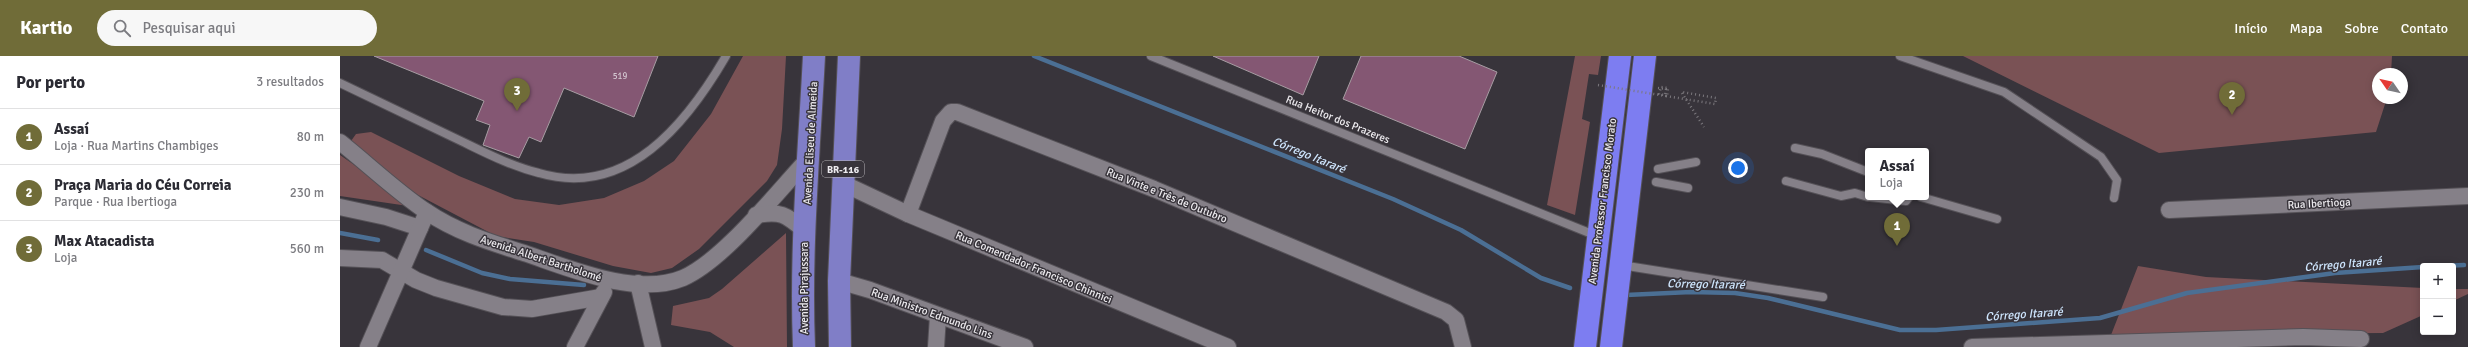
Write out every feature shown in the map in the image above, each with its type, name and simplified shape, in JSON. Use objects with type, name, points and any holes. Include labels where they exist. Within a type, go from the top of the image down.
[{"type":"highway","name":"Avenida Professor Francisco Morato","points":[[1585,347],[1597,236],[1620,56]]},
{"type":"highway","points":[[1611,347],[1645,56]]},
{"type":"main road","name":"Avenida Eliseu de Almeida","points":[[804,230],[814,56]]},
{"type":"main road","name":"BR-116","points":[[840,347],[839,281],[842,184],[849,56]]},
{"type":"main road","name":"Avenida Pirajussara","points":[[804,230],[802,311],[804,347]]},
{"type":"street","name":"Rua Vinte e Três de Outubro","points":[[908,214],[943,121],[950,112],[957,112],[1154,189],[1446,312],[1456,320],[1463,347]]},
{"type":"street","name":"Avenida Albert Bartholomé","points":[[340,142],[427,212],[461,232],[585,274],[610,280],[638,284],[658,283],[681,279],[698,270],[722,250],[809,158]]},
{"type":"street","name":"Rua Comendador Francisco Chinnici","points":[[842,184],[908,214],[1228,347]]},
{"type":"street","name":"Rua Ibertioga","points":[[2169,210],[2468,196]]},
{"type":"street","points":[[340,207],[378,215],[420,228]]},
{"type":"street","points":[[368,347],[427,212]]},
{"type":"street","points":[[756,215],[780,214],[804,230]]},
{"type":"street","points":[[340,258],[382,260],[391,264],[400,272],[436,288],[518,309],[555,306],[601,297]]},
{"type":"street","points":[[575,347],[610,280]]},
{"type":"street","name":"Rua Ministro Edmundo Lins","points":[[839,281],[870,290],[1010,344],[1025,347]]},
{"type":"street","points":[[638,284],[653,347]]},
{"type":"street","points":[[936,347],[938,316]]},
{"type":"street","points":[[1972,347],[2303,342],[2361,339]]},
{"type":"lane","points":[[340,83],[506,162],[540,174],[568,177],[595,176],[619,169],[639,159],[658,145],[691,108],[726,56]]},
{"type":"lane","name":"Rua Heitor dos Prazeres","points":[[1151,56],[1597,236]]},
{"type":"lane","points":[[1900,56],[2004,92],[2101,157],[2117,180],[2114,198]]},
{"type":"lane","points":[[1795,148],[1822,154],[1865,171]]},
{"type":"lane","points":[[1658,169],[1696,162]]},
{"type":"lane","points":[[1786,181],[1841,196],[1855,193],[1865,196]]},
{"type":"lane","points":[[1656,182],[1688,188]]},
{"type":"lane","points":[[1929,199],[1997,219]]},
{"type":"lane","points":[[1890,200],[1907,200]]},
{"type":"lane","points":[[1620,265],[1823,297]]},
{"type":"path","points":[[1598,85],[1666,96],[1685,99],[1692,100],[1715,104],[1716,98],[1682,92],[1686,98],[1689,104],[1704,127]]},
{"type":"path","points":[[1666,89],[1665,95],[1660,94],[1661,87],[1668,88],[1666,96]]},
{"type":"shaded area","points":[[743,56],[786,56],[782,129],[777,165],[767,181],[699,249],[672,268],[651,273],[613,266],[534,242],[496,236],[418,195],[362,155],[351,141],[356,134],[371,132],[459,176],[515,199],[559,205],[604,198],[644,181],[674,161],[711,114]]},
{"type":"shaded area","points":[[1575,56],[1601,56],[1598,75],[1589,74],[1582,119],[1590,122],[1575,215],[1547,205]]},
{"type":"shaded area","points":[[1963,56],[2392,56],[2391,68],[2372,68],[2372,104],[2385,104],[2376,132],[2159,153]]},
{"type":"shaded area","points":[[340,155],[415,207],[340,196]]},
{"type":"shaded area","points":[[786,233],[787,347],[734,347],[710,332],[671,325],[673,306],[709,298],[722,289]]},
{"type":"shaded area","points":[[2138,266],[2206,277],[2420,288],[2420,316],[2383,333],[2111,335]]},
{"type":"shaded area","points":[[2456,289],[2468,289],[2468,294],[2456,300]]},
{"type":"building","points":[[374,56],[658,56],[634,117],[564,88],[541,142],[529,137],[519,158],[483,145],[490,125],[476,120],[484,101]]},
{"type":"building","points":[[1213,56],[1319,56],[1303,95]]},
{"type":"building","points":[[1361,56],[1459,56],[1497,72],[1465,149],[1343,99]]},
{"type":"waterway","name":"Córrego Itararé","points":[[1034,56],[1393,199],[1461,230],[1541,278],[1570,288]]},
{"type":"waterway","points":[[340,233],[378,240]]},
{"type":"waterway","points":[[426,250],[482,273],[510,279],[584,285]]},
{"type":"waterway","name":"Córrego Itararé","points":[[2456,265],[2464,265]]},
{"type":"waterway","name":"Córrego Itararé","points":[[1626,295],[1691,292],[1735,293],[1768,298],[1900,330],[1936,330],[2100,318],[2187,293],[2335,273],[2420,267]]},
{"type":"place","name":"Max Atacadista","points":[[517,111]]},
{"type":"place","name":"Praça Maria do Céu Correia","points":[[2232,115]]},
{"type":"place","name":"Assaí","points":[[1897,246]]}]
